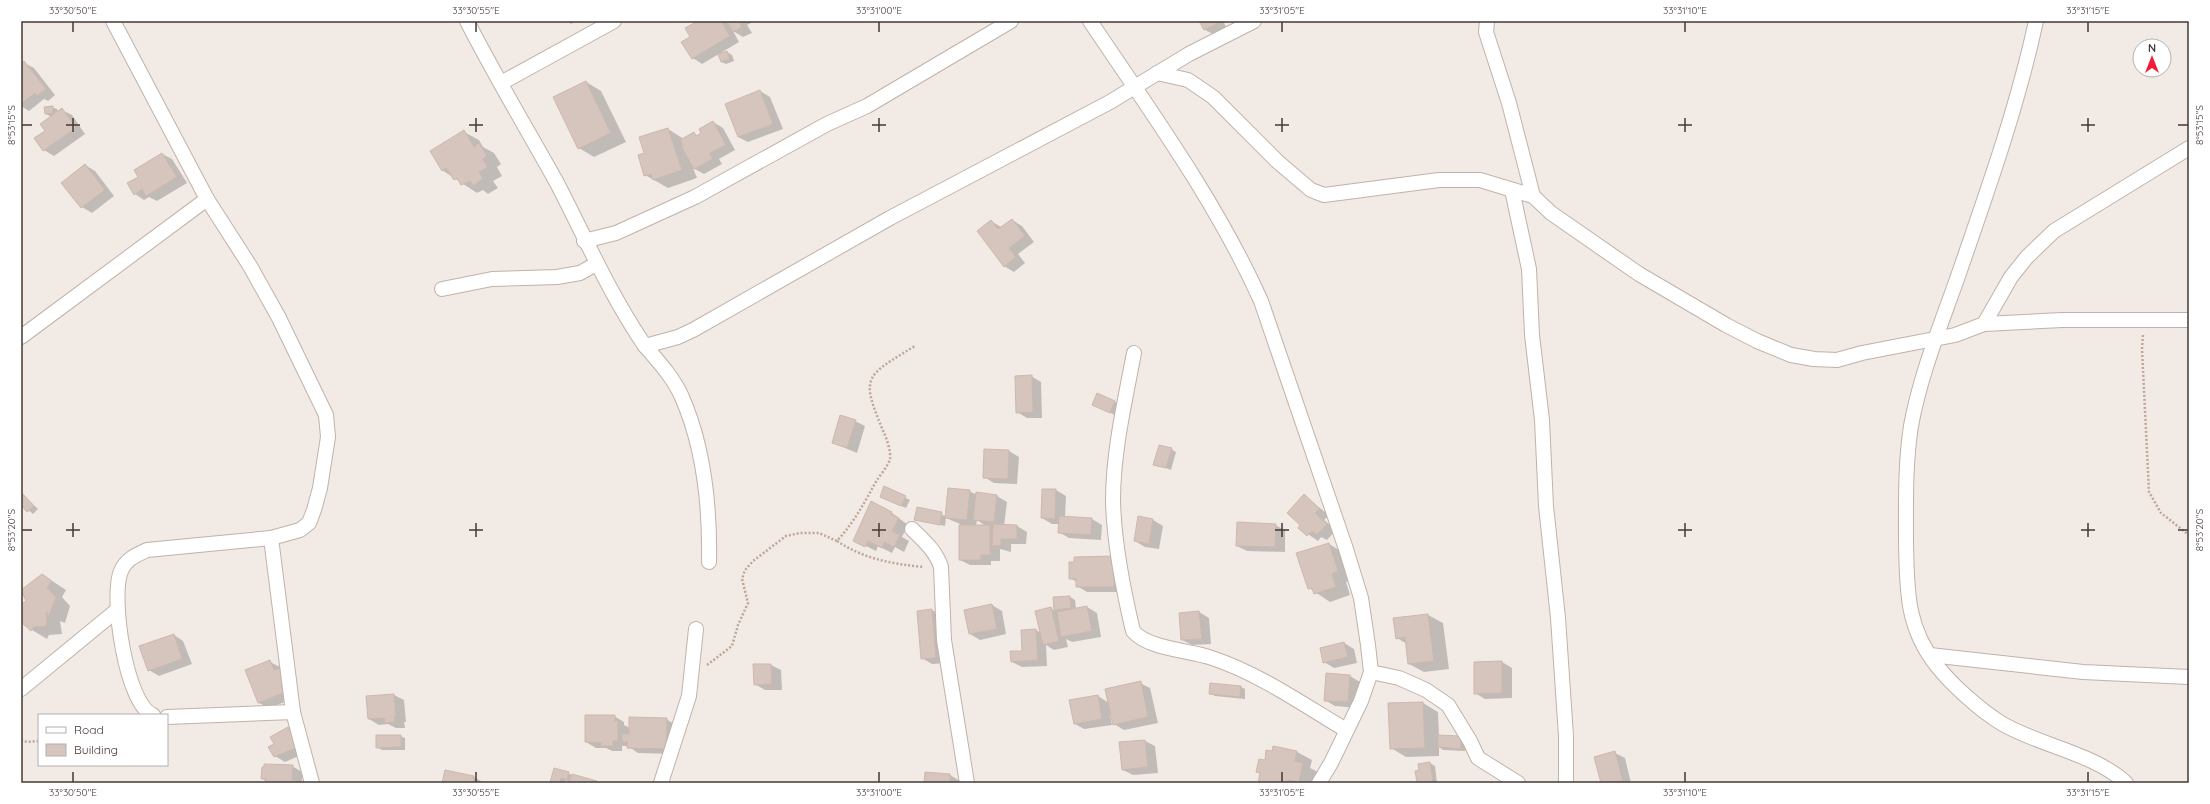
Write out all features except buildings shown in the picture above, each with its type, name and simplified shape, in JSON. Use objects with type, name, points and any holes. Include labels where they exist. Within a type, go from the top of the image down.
[{"type":"street","points":[[113,21],[207,199],[250,266],[279,318],[326,415],[328,437],[320,488],[308,523],[300,530],[270,538],[147,550],[130,558],[121,571],[117,588],[116,612],[120,638],[137,696],[145,709],[152,714]]},
{"type":"street","points":[[467,21],[557,184],[584,241],[623,314],[645,346],[664,368],[681,394],[690,422],[706,489],[709,522],[709,562]]},
{"type":"street","points":[[501,83],[614,21]]},
{"type":"street","points":[[584,241],[616,233],[695,197],[827,124],[867,106],[1011,21]]},
{"type":"street","points":[[1090,21],[1182,157],[1242,259],[1261,301],[1361,598],[1371,672],[1361,701],[1331,763],[1319,783]]},
{"type":"street","points":[[645,346],[672,339],[693,330],[890,218],[1110,102],[1158,73],[1254,21]]},
{"type":"street","points":[[2036,21],[1993,176],[1936,339],[1911,426],[1907,488],[1907,570],[1909,604],[1915,632],[1937,667],[1974,703],[2001,724],[2089,760],[2126,783]]},
{"type":"street","points":[[1485,25],[1509,103],[1533,196]]},
{"type":"street","points":[[1158,73],[1188,80],[1213,97],[1278,162],[1311,190],[1324,195],[1439,180],[1480,180],[1533,196],[1551,213],[1639,274],[1757,341],[1791,355],[1814,359],[1837,360],[1862,353],[1955,336],[1984,324],[2062,320],[2189,320]]},
{"type":"street","points":[[1984,324],[2011,277],[2027,257],[2054,231],[2189,148]]},
{"type":"street","points":[[1512,190],[1529,269],[1546,506],[1558,618],[1566,736],[1566,783]]},
{"type":"street","points":[[21,337],[207,199]]},
{"type":"street","points":[[442,289],[492,279],[557,277],[580,273],[596,264]]},
{"type":"street","points":[[1134,353],[1117,447],[1113,500],[1119,558],[1133,631],[1140,639],[1150,643],[1199,654],[1234,667],[1282,692],[1346,730]]},
{"type":"street","points":[[912,529],[932,548],[941,567],[944,640],[967,783]]},
{"type":"street","points":[[270,538],[293,712],[312,783]]},
{"type":"street","points":[[21,689],[116,612]]},
{"type":"street","points":[[661,783],[689,696],[696,629]]},
{"type":"street","points":[[1930,655],[2083,672],[2189,677]]},
{"type":"street","points":[[1371,672],[1400,678],[1426,690],[1448,705],[1470,741],[1478,758],[1518,783]]},
{"type":"street","points":[[168,717],[293,712]]},
{"type":"path","points":[[2145,320],[2142,349],[2149,492],[2161,512],[2189,535]]},
{"type":"path","points":[[837,541],[860,511],[890,459],[886,438],[869,397],[868,387],[870,379],[877,371],[890,361],[915,346]]},
{"type":"path","points":[[691,677],[732,646],[738,626],[748,603],[742,579],[745,570],[753,561],[786,536],[800,533],[819,533],[837,541],[853,551],[883,562],[900,565],[941,567]]},
{"type":"path","points":[[21,740],[27,742],[38,741]]}]
